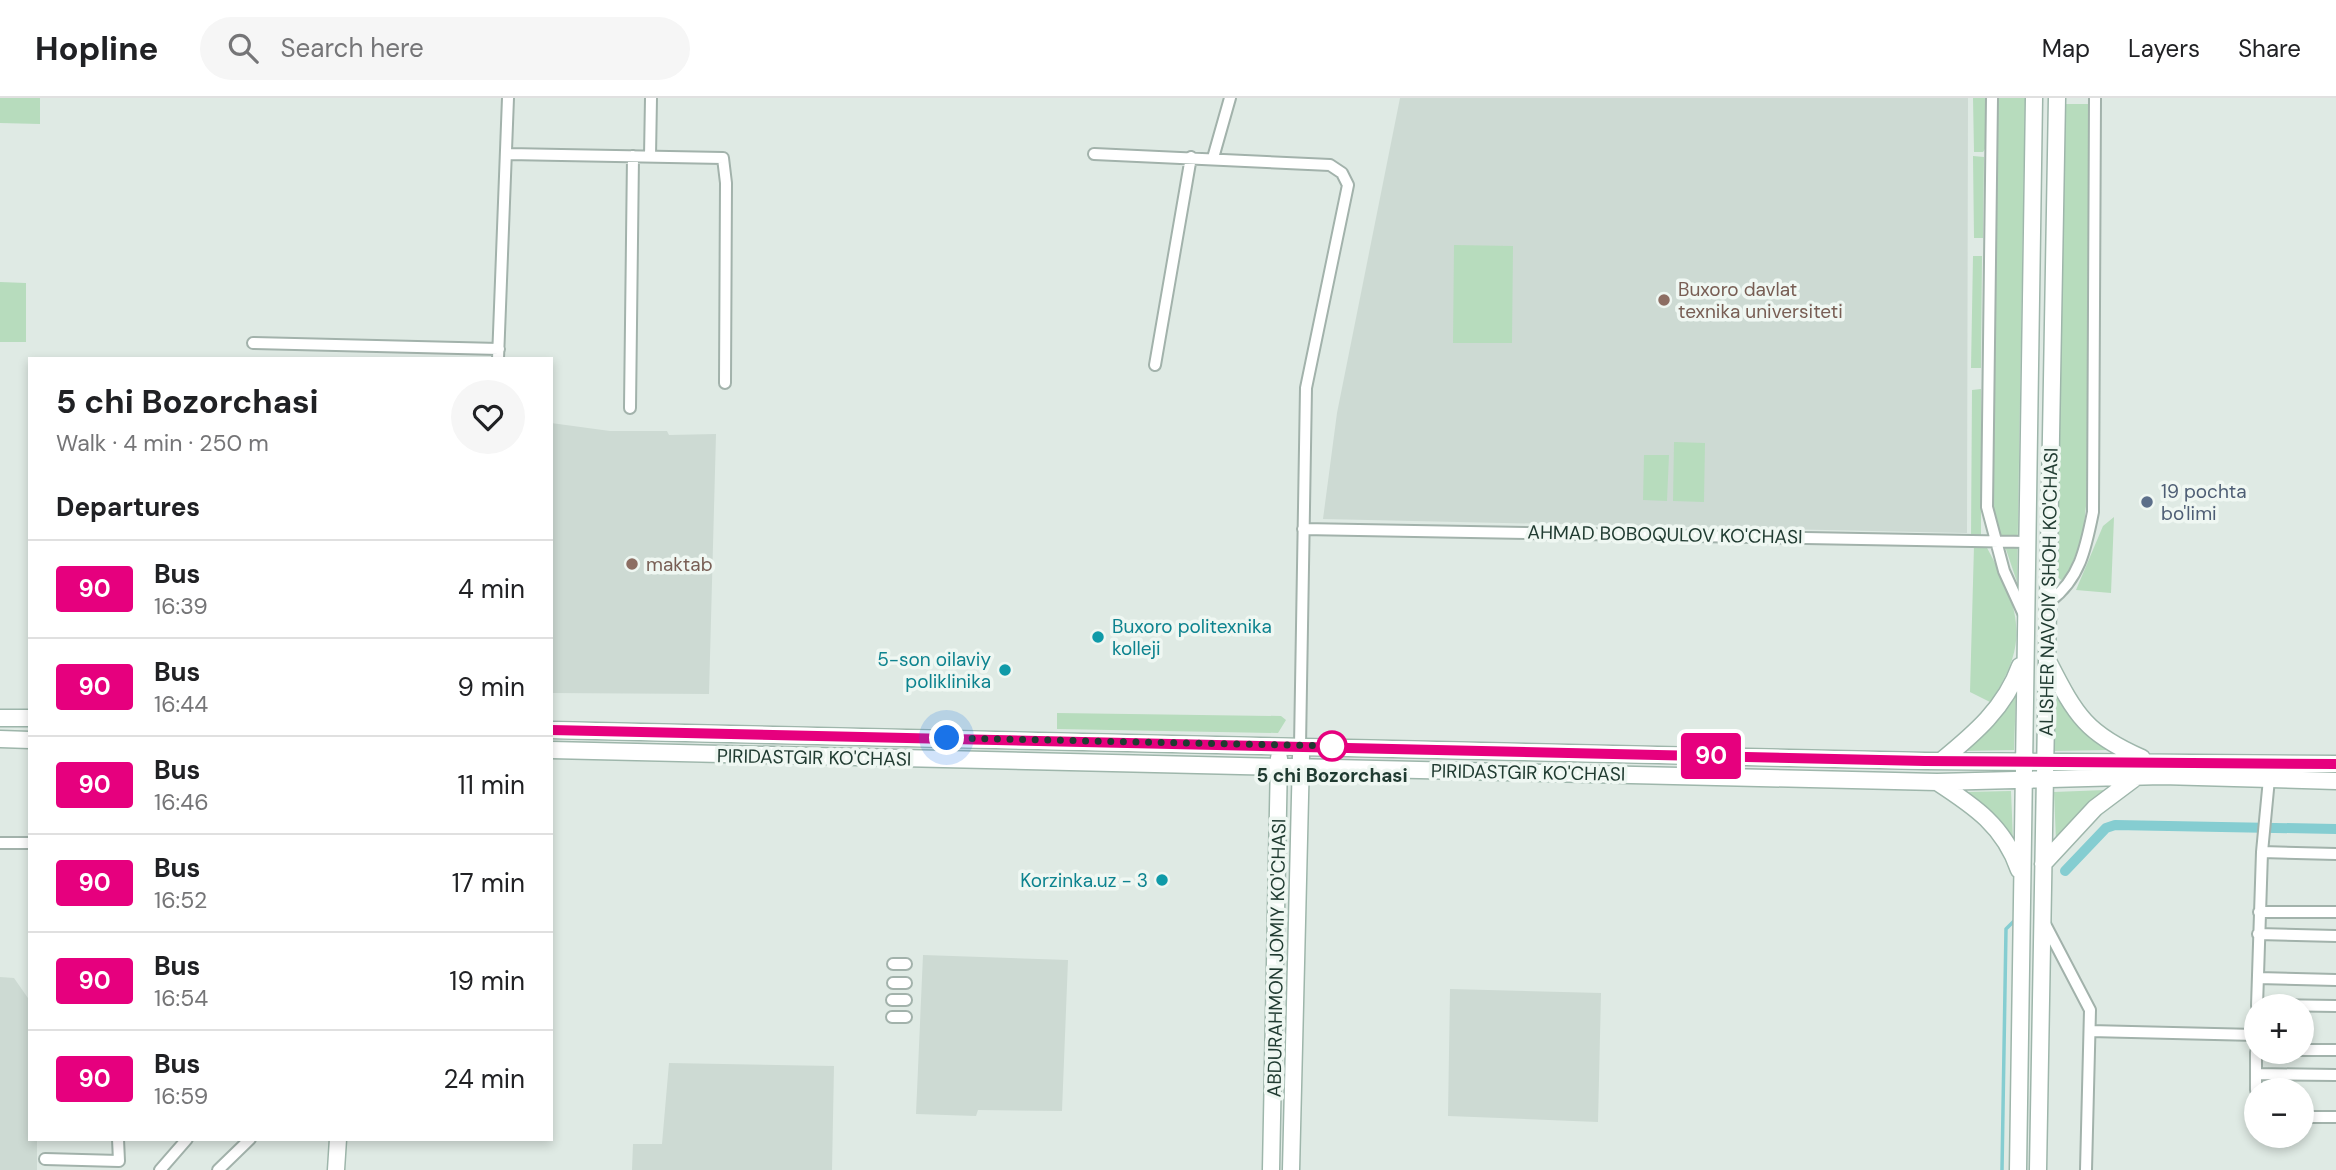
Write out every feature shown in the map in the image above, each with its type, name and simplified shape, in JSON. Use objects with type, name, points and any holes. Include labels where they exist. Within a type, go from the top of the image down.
[{"type":"main road","name":"ALISHER NAVOIY SHOH KO'CHASI","points":[[2018,1170],[2034,98]]},
{"type":"main road","name":"ALISHER NAVOIY SHOH KO'CHASI","points":[[2038,1170],[2057,98]]},
{"type":"main road","points":[[1941,761],[1997,710],[2014,684],[2025,654]]},
{"type":"main road","points":[[2047,660],[2077,715],[2092,730],[2112,745],[2148,761]]},
{"type":"main road","points":[[0,718],[28,718]]},
{"type":"main road","name":"PIRIDASTGIR KO'CHASI","points":[[553,730],[1941,761],[2336,764]]},
{"type":"main road","points":[[0,739],[28,740]]},
{"type":"main road","name":"ABDURAHMON JOMIY KO'CHASI","points":[[1271,1170],[1279,746]]},
{"type":"main road","name":"ABDURAHMON JOMIY KO'CHASI","points":[[1291,1170],[1300,746]]},
{"type":"main road","name":"PIRIDASTGIR KO'CHASI","points":[[553,750],[1937,782],[2135,778],[2336,781]]},
{"type":"main road","points":[[2043,864],[2095,808],[2135,778]]},
{"type":"main road","points":[[1937,782],[1970,803],[1993,824],[2014,854],[2022,880]]},
{"type":"main road","points":[[336,1170],[338,1141]]},
{"type":"street","points":[[253,343],[498,354],[508,98]]},
{"type":"street","points":[[650,156],[651,98]]},
{"type":"street","points":[[1213,158],[1230,98]]},
{"type":"street","points":[[1992,98],[1986,488],[1988,516],[1995,542],[2025,618]]},
{"type":"street","points":[[2050,601],[2063,592],[2076,574],[2087,542],[2093,512],[2095,98]]},
{"type":"street","points":[[507,154],[723,158],[726,183],[725,383]]},
{"type":"street","points":[[1094,154],[1330,165],[1342,173],[1348,185],[1306,388],[1300,746]]},
{"type":"street","points":[[630,408],[633,156]]},
{"type":"street","points":[[1155,365],[1191,157]]},
{"type":"street","name":"AHMAD BOBOQULOV KO'CHASI","points":[[1303,529],[1675,533],[2027,542]]},
{"type":"street","points":[[2257,994],[2262,852],[2269,779]]},
{"type":"street","points":[[0,843],[28,844]]},
{"type":"street","points":[[2262,852],[2336,854]]},
{"type":"street","points":[[2259,912],[2336,912]]},
{"type":"street","points":[[2042,918],[2090,1010],[2086,1170]]},
{"type":"street","points":[[2258,934],[2336,936]]},
{"type":"street","points":[[893,964],[906,964]]},
{"type":"street","points":[[2258,978],[2336,979]]},
{"type":"street","points":[[892,983],[906,983]]},
{"type":"street","points":[[892,1000],[906,1000]]},
{"type":"street","points":[[2314,1006],[2336,1006]]},
{"type":"street","points":[[892,1017],[906,1017]]},
{"type":"street","points":[[2090,1031],[2244,1035]]},
{"type":"street","points":[[2314,1050],[2336,1050]]},
{"type":"street","points":[[2256,1064],[2256,1078]]},
{"type":"street","points":[[2256,1074],[2336,1075]]},
{"type":"street","points":[[2314,1117],[2336,1117]]},
{"type":"street","points":[[45,1159],[105,1166],[119,1161],[118,1141]]},
{"type":"street","points":[[160,1170],[185,1141]]},
{"type":"street","points":[[218,1170],[248,1141]]},
{"type":"shaded area","name":"Buxoro davlat texnika universiteti","points":[[1400,98],[1968,98],[1967,533],[1323,519],[1337,413]]},
{"type":"shaded area","name":"maktab","points":[[553,423],[610,431],[667,431],[669,435],[716,434],[709,694],[553,693]]},
{"type":"shaded area","points":[[923,955],[1068,960],[1062,1111],[978,1110],[976,1116],[916,1114]]},
{"type":"shaded area","points":[[0,977],[14,978],[28,998],[28,1141],[37,1141],[37,1170],[0,1170]]},
{"type":"shaded area","points":[[1450,989],[1601,993],[1598,1122],[1448,1116]]},
{"type":"shaded area","points":[[669,1063],[834,1066],[832,1170],[632,1170],[633,1144],[662,1144]]},
{"type":"green space","points":[[0,98],[40,98],[40,124],[0,123]]},
{"type":"green space","points":[[1973,98],[1985,98],[1983,152],[1974,152]]},
{"type":"green space","points":[[1998,98],[2025,98],[2017,582],[1990,502]]},
{"type":"green space","points":[[2062,104],[2089,104],[2089,476],[2083,536],[2066,579],[2061,580],[2056,575]]},
{"type":"green space","points":[[1973,156],[1984,157],[1983,238],[1974,238]]},
{"type":"green space","points":[[1454,245],[1513,246],[1512,343],[1453,343]]},
{"type":"green space","points":[[1973,256],[1982,256],[1981,368],[1971,368]]},
{"type":"green space","points":[[0,282],[26,283],[26,342],[0,342]]},
{"type":"green space","points":[[1981,389],[1981,539],[1971,538],[1972,390]]},
{"type":"green space","points":[[1674,442],[1705,443],[1704,502],[1673,501]]},
{"type":"green space","points":[[1644,455],[1669,455],[1667,501],[1643,500]]},
{"type":"green space","points":[[2114,517],[2111,593],[2076,590],[2103,526]]},
{"type":"green space","points":[[1974,546],[1986,546],[2013,606],[2016,624],[2012,660],[1990,702],[1970,692]]},
{"type":"green space","points":[[2056,691],[2072,719],[2107,750],[2054,751]]},
{"type":"green space","points":[[2016,693],[2014,750],[1964,751],[1991,728]]},
{"type":"green space","points":[[1057,713],[1281,716],[1286,720],[1278,733],[1057,729]]},
{"type":"green space","points":[[2105,790],[2083,808],[2056,841],[2054,792]]},
{"type":"green space","points":[[2011,791],[2013,840],[1998,818],[1965,792]]},
{"type":"waterway","points":[[2065,871],[2106,828],[2115,825],[2336,829]]},
{"type":"waterway","points":[[2002,1170],[2006,929],[2015,920]]},
{"type":"bus line","name":"90","points":[[553,730],[1925,761],[2336,764]]},
{"type":"place","name":"Buxoro davlat texnika universiteti","points":[[1664,300]]},
{"type":"place","name":"19 pochta bo'limi","points":[[2147,502]]},
{"type":"place","name":"maktab","points":[[632,564]]},
{"type":"place","name":"Buxoro politexnika kolleji","points":[[1098,637]]},
{"type":"place","name":"5-son oilaviy poliklinika","points":[[1005,670]]},
{"type":"place","name":"5 chi Bozorchasi","points":[[1332,746]]},
{"type":"place","name":"Korzinka.uz - 3","points":[[1162,880]]},
{"type":"route","points":[[947,738],[1332,746]]}]
